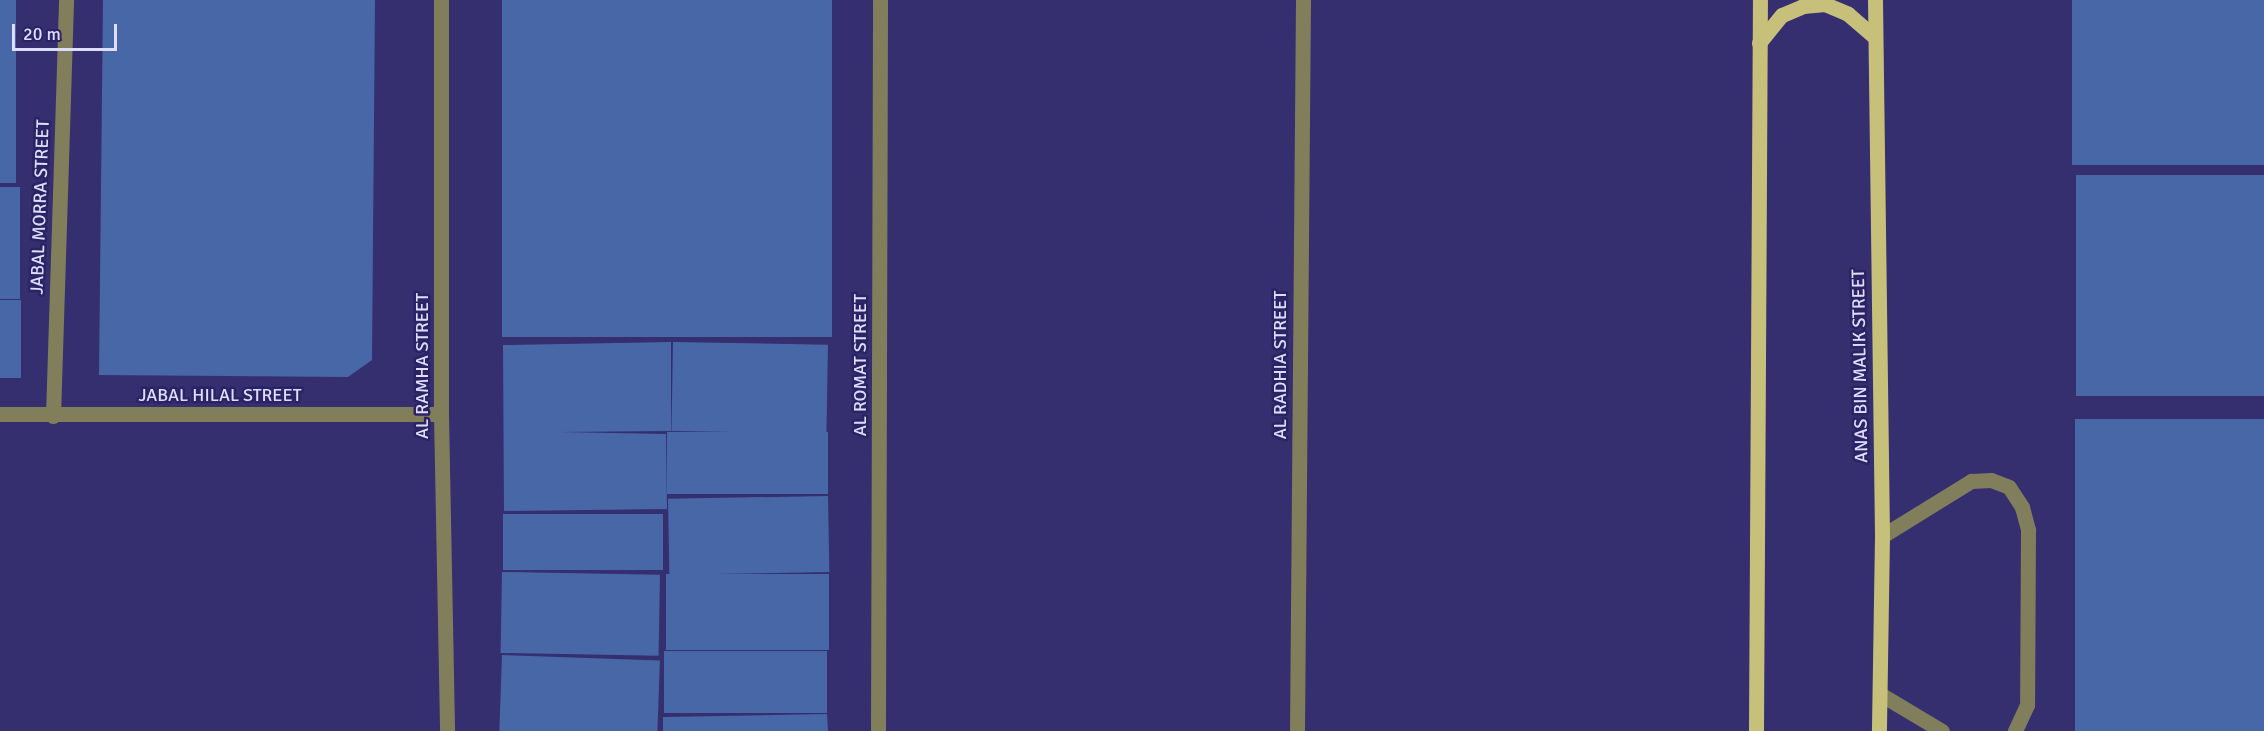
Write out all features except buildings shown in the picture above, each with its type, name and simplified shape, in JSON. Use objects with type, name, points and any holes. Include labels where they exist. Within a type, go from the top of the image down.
[{"type":"main road","points":[[1756,731],[1760,0]]},
{"type":"main road","name":"ANAS BIN MALIK STREET","points":[[1875,0],[1882,536],[1879,731]]},
{"type":"main road","points":[[1759,43],[1782,15],[1803,6],[1825,4],[1848,14],[1874,37]]},
{"type":"street","name":"JABAL MORRA STREET","points":[[52,416],[66,0]]},
{"type":"street","name":"AL RAMHA STREET","points":[[441,0],[441,414],[447,731]]},
{"type":"street","name":"AL ROMAT STREET","points":[[878,731],[880,0]]},
{"type":"street","name":"AL RADHIA STREET","points":[[1297,731],[1303,0]]},
{"type":"street","name":"JABAL HILAL STREET","points":[[0,414],[52,416],[441,414]]},
{"type":"street","points":[[1882,536],[1971,481],[1991,480],[2009,487],[2022,507],[2028,530],[2027,705],[2015,731]]},
{"type":"street","points":[[1880,694],[1942,731]]}]
